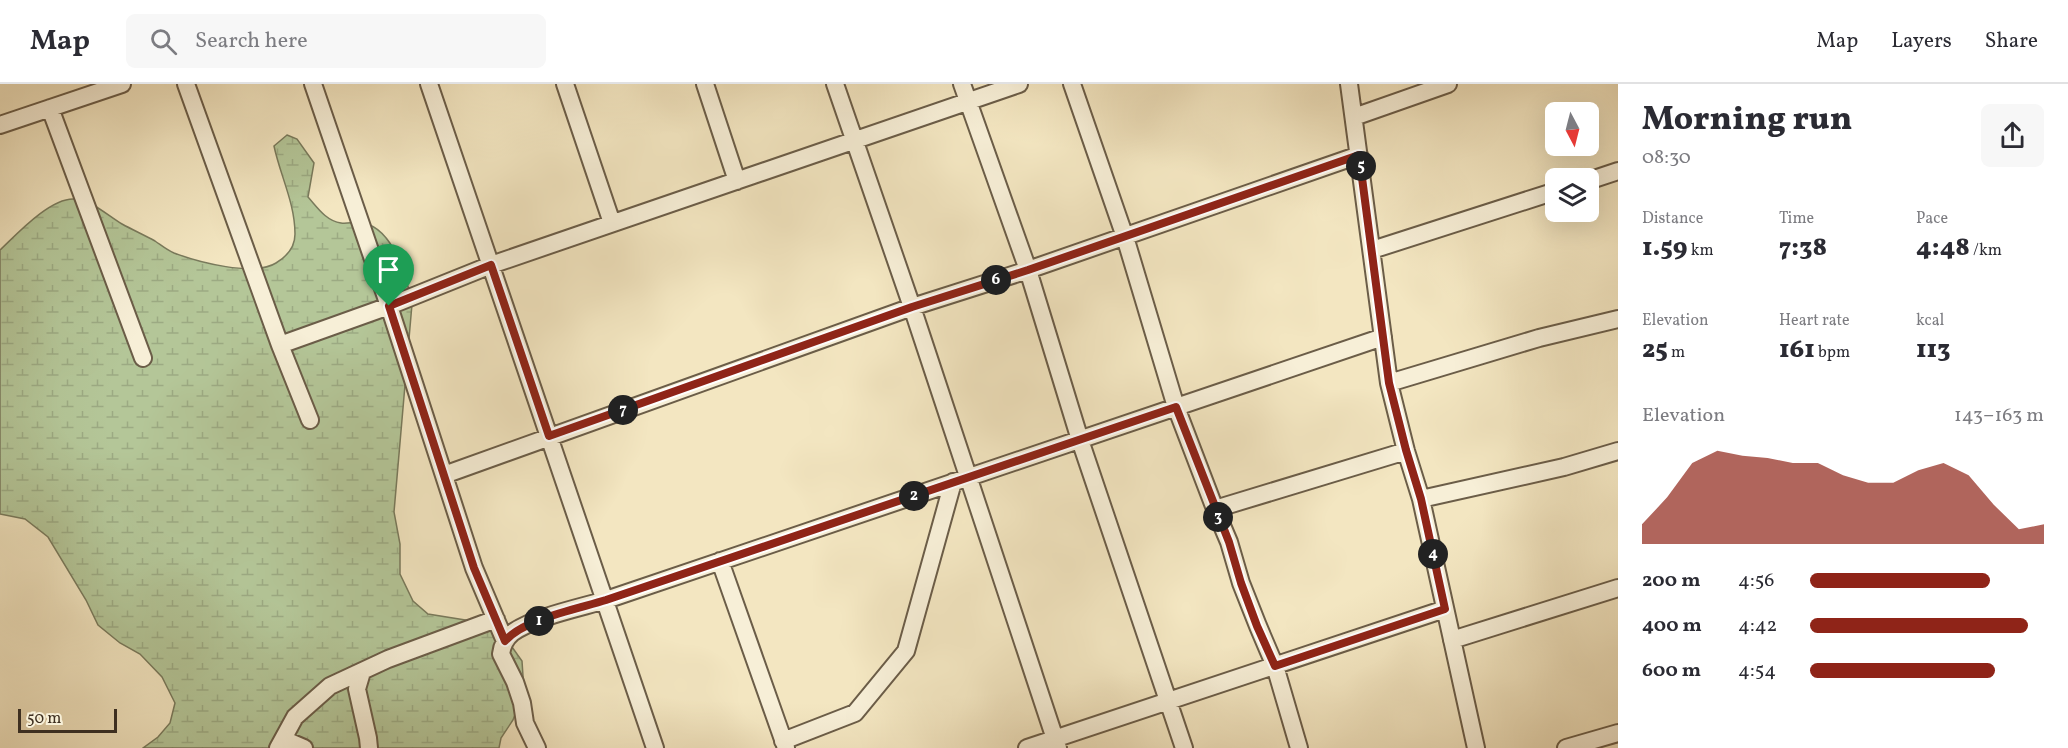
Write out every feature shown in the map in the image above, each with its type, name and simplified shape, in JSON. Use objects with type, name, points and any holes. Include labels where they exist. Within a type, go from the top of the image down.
[{"type":"street","points":[[0,125],[50,108],[91,89],[122,84]]},
{"type":"street","points":[[186,84],[280,345],[310,420]]},
{"type":"street","points":[[313,84],[389,306],[474,568],[505,641]]},
{"type":"street","points":[[429,84],[655,748]]},
{"type":"street","points":[[565,84],[612,223]]},
{"type":"street","points":[[705,84],[736,181]]},
{"type":"street","points":[[835,84],[912,307],[961,480],[1056,744]]},
{"type":"street","points":[[962,84],[1028,270],[1080,440],[1184,748]]},
{"type":"street","points":[[280,345],[389,306],[491,265],[1019,84]]},
{"type":"street","points":[[1072,84],[1125,237],[1176,407],[1229,542],[1257,626],[1275,666],[1299,748]]},
{"type":"street","points":[[1349,84],[1389,383],[1421,499],[1476,748]]},
{"type":"street","points":[[1354,117],[1448,84]]},
{"type":"street","points":[[50,108],[143,358]]},
{"type":"street","points":[[444,475],[912,307],[1028,270],[1359,155]]},
{"type":"street","points":[[1599,177],[1618,171]]},
{"type":"street","points":[[1372,250],[1545,195]]},
{"type":"street","points":[[1389,383],[1539,338],[1618,319]]},
{"type":"street","points":[[537,748],[525,723],[522,703],[515,682],[501,654],[505,641],[511,634],[528,624],[606,600],[1383,338]]},
{"type":"street","points":[[1215,509],[1406,450]]},
{"type":"street","points":[[1421,499],[1564,467],[1618,451]]},
{"type":"street","points":[[720,561],[784,745],[855,713],[906,651],[961,480]]},
{"type":"street","points":[[1452,640],[1618,588]]},
{"type":"street","points":[[1027,748],[1056,744],[1170,701],[1445,609]]},
{"type":"street","points":[[304,748],[281,744],[295,717],[330,686],[388,658],[496,619]]},
{"type":"street","points":[[362,672],[357,689],[369,748]]},
{"type":"street","points":[[1566,748],[1618,733]]},
{"type":"green space","points":[[287,135],[297,139],[314,163],[308,197],[326,217],[336,222],[361,222],[374,227],[391,245],[403,269],[412,304],[394,512],[400,544],[400,574],[413,601],[428,614],[484,623],[507,640],[522,661],[524,691],[513,720],[501,738],[499,748],[143,748],[158,737],[170,723],[175,703],[162,677],[140,654],[120,643],[98,625],[86,600],[48,537],[25,519],[0,514],[0,250],[45,210],[65,200],[74,199],[93,205],[174,253],[226,267],[254,269],[276,263],[286,255],[295,239],[293,211],[274,146]]},
{"type":"route","points":[[1359,155],[1389,383],[1421,499],[1445,609],[1275,666],[1257,626],[1229,542],[1176,407],[606,600],[528,624],[511,634],[505,641],[474,568],[389,306],[491,265],[549,436],[912,307],[1028,270],[1359,155]]}]
